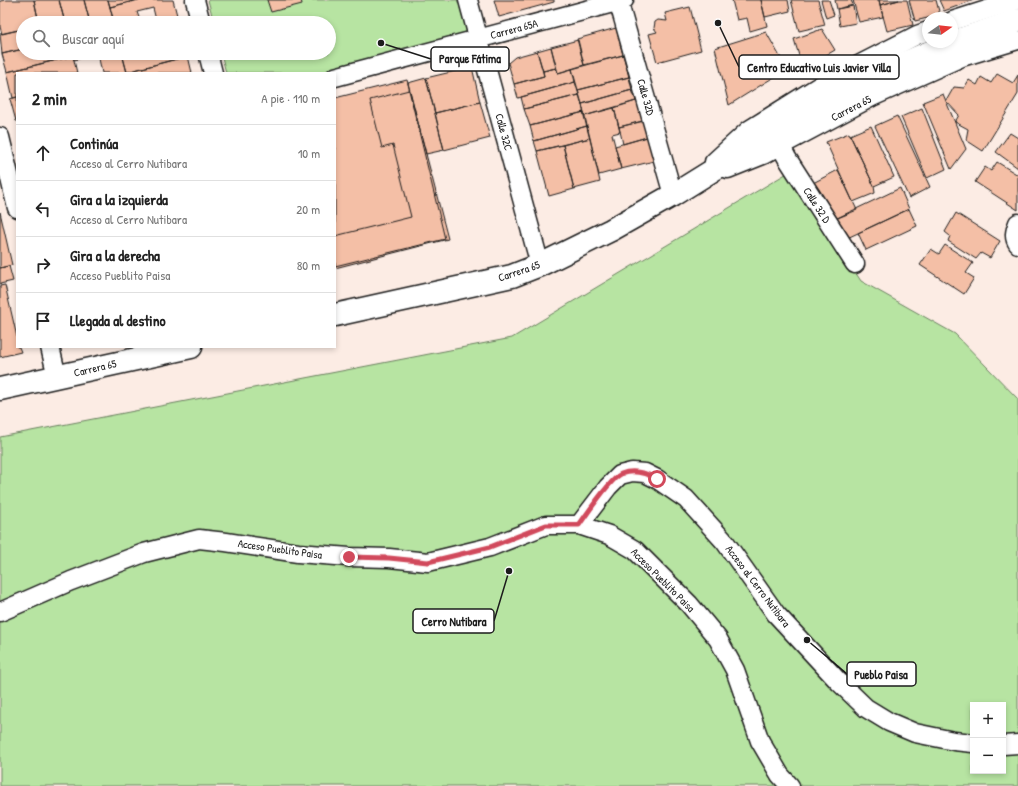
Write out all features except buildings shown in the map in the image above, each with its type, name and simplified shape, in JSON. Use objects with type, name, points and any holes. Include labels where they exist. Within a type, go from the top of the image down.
[{"type":"main road","name":"Carrera 65","points":[[958,40],[1018,20]]},
{"type":"main road","name":"Carrera 65","points":[[336,315],[512,276],[540,265],[611,230],[681,190],[755,144],[870,78],[938,48]]},
{"type":"main road","name":"Carrera 65","points":[[0,390],[187,348]]},
{"type":"street","points":[[195,0],[199,16]]},
{"type":"street","name":"Calle 32C","points":[[468,0],[540,265]]},
{"type":"street","name":"Carrera 65A","points":[[336,77],[620,0]]},
{"type":"street","name":"Calle 32D","points":[[620,0],[681,190]]},
{"type":"street","points":[[958,20],[1018,0]]},
{"type":"street","name":"Carrera 65","points":[[681,190],[749,130],[829,80],[922,33]]},
{"type":"street","name":"Carrera 65","points":[[681,190],[763,155],[872,97],[962,57],[1018,40]]},
{"type":"street","points":[[210,60],[213,72]]},
{"type":"street","points":[[0,137],[8,164],[16,203]]},
{"type":"street","name":"Calle 32 D","points":[[780,145],[855,264]]},
{"type":"street","points":[[1018,223],[1014,233],[1016,243],[1018,244]]},
{"type":"street","points":[[50,348],[57,377]]},
{"type":"street","name":"Acceso al Cerro Nutibara","points":[[579,525],[608,487],[620,475],[632,472],[645,473],[657,479],[686,499],[725,542],[776,614],[838,682],[866,708],[889,722],[915,732],[954,741],[970,743]]},
{"type":"street","name":"Acceso Pueblito Paisa","points":[[0,612],[71,581],[144,553],[199,539],[298,553],[389,558],[428,562],[490,547],[546,525],[579,525],[609,535],[635,550],[689,604],[718,639],[736,670],[760,741],[780,775],[790,786]]},
{"type":"street","points":[[1006,745],[1018,744]]},
{"type":"green space","points":[[208,0],[460,0],[469,33],[329,72],[226,72],[223,60],[336,60],[336,16],[212,16]]},
{"type":"green space","points":[[789,172],[861,281],[955,334],[1018,399],[1018,786],[0,786],[0,437],[512,338]]},
{"type":"place","name":"Centro Educativo Luis Javier Villa","points":[[718,23]]},
{"type":"place","name":"Parque Fátima","points":[[381,43]]},
{"type":"place","name":"Cerro Nutibara","points":[[509,571]]},
{"type":"place","name":"Pueblo Paisa","points":[[807,640]]},
{"type":"route","points":[[349,557],[389,558],[428,562],[490,547],[546,525],[579,525],[608,487],[620,475],[632,472],[645,473],[657,479]]}]
